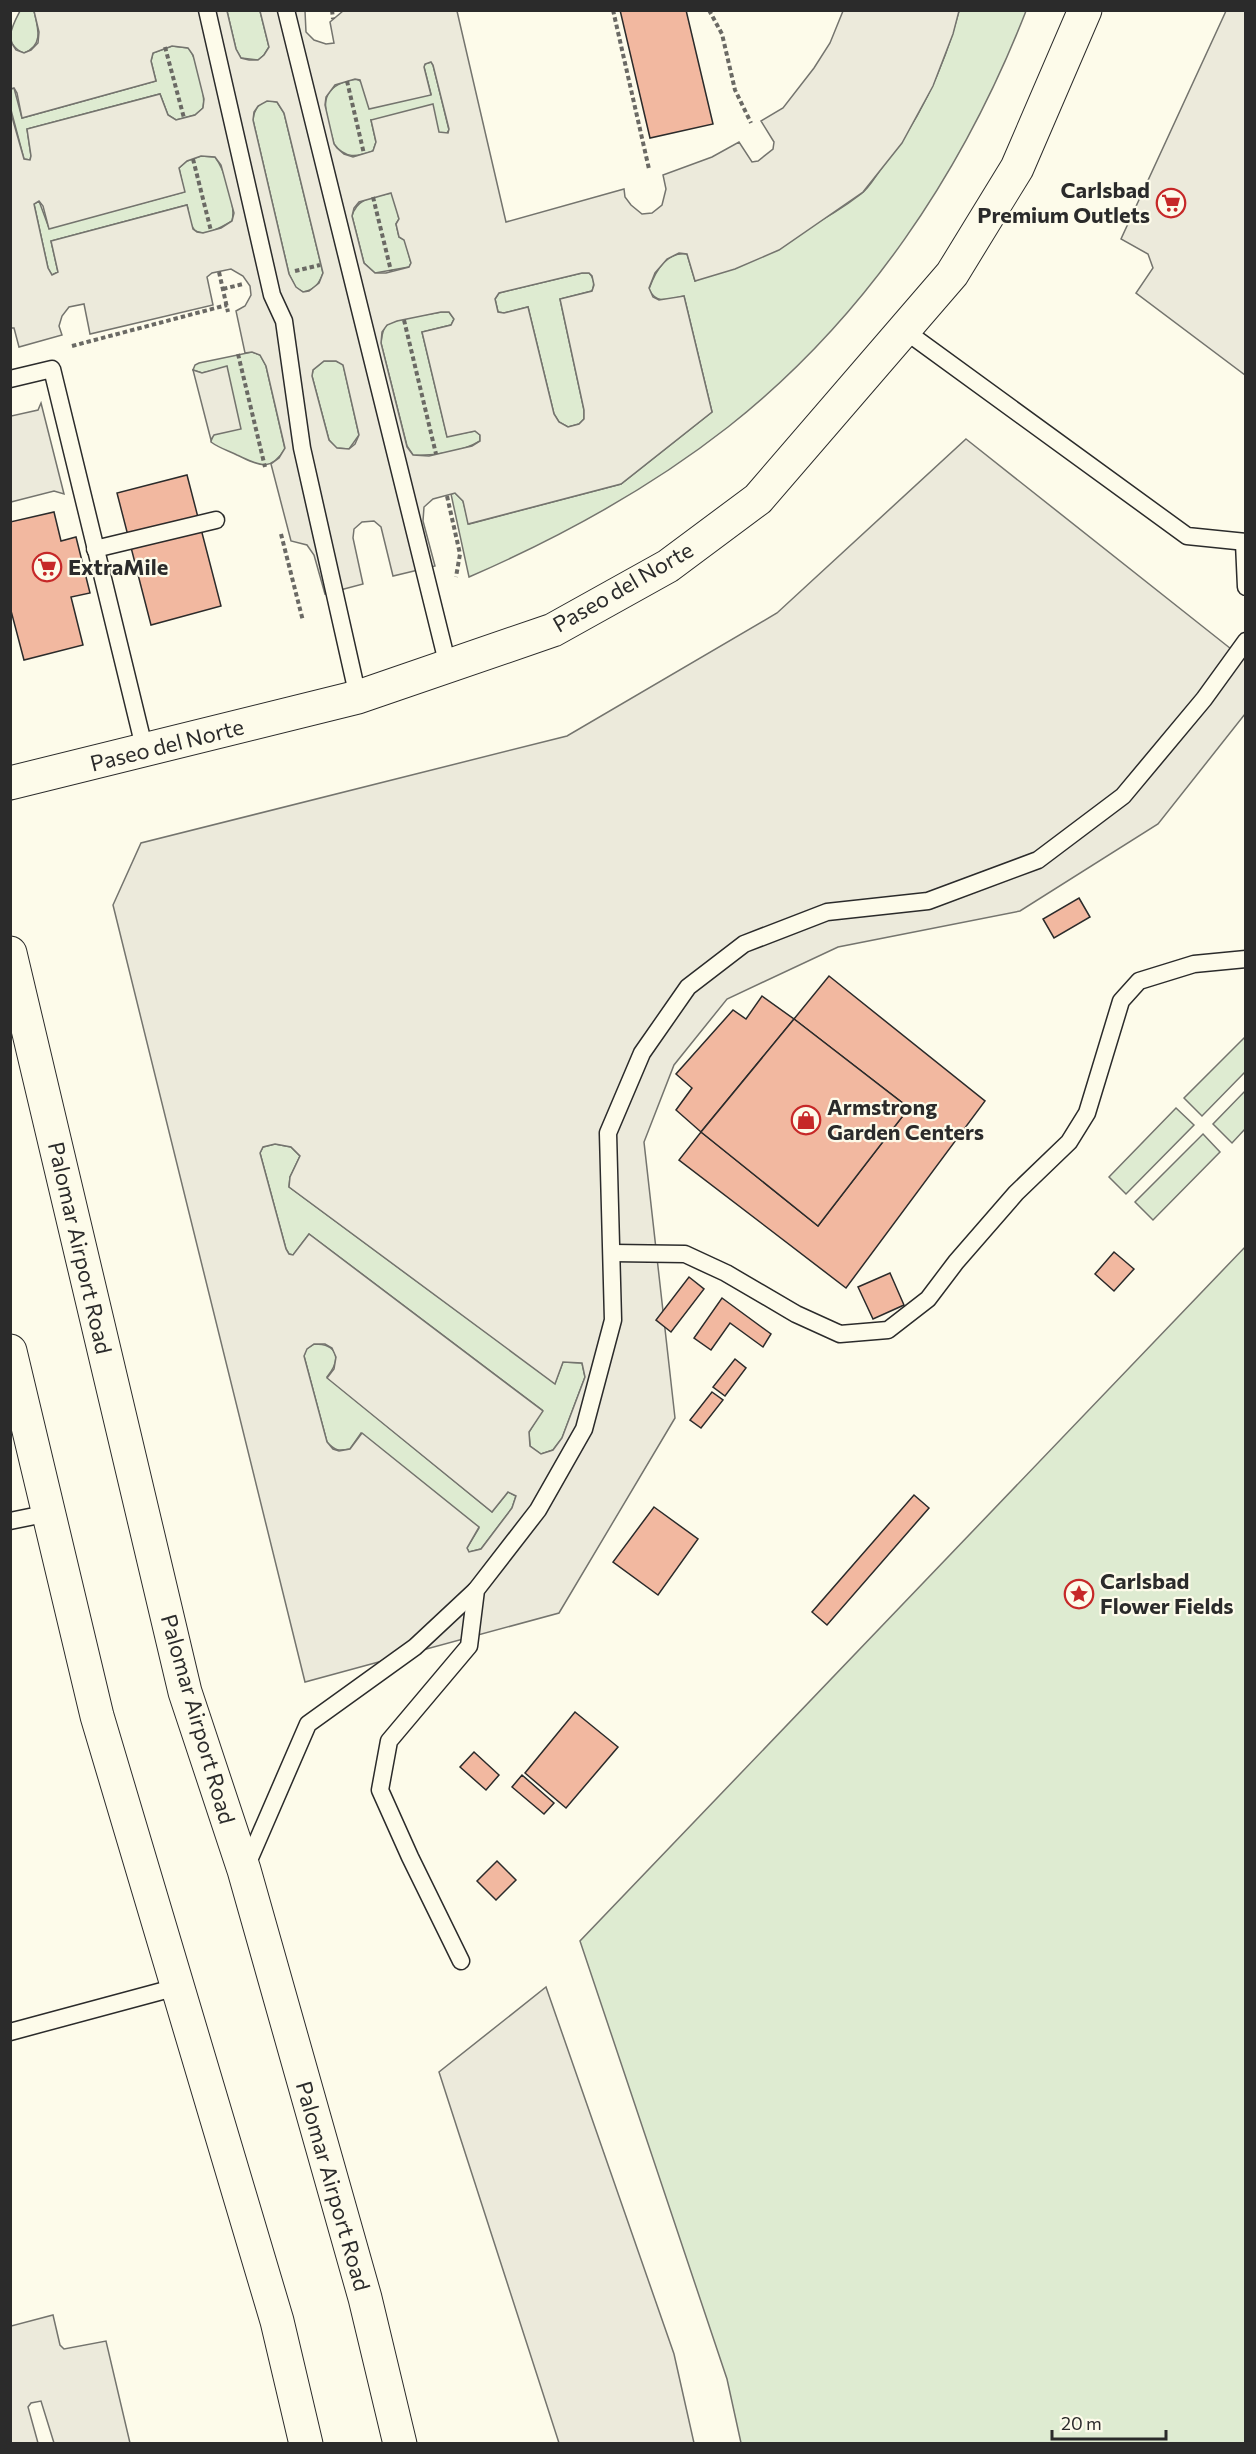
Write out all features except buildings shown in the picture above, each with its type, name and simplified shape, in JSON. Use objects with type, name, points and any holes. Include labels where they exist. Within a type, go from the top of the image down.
[{"type":"main road","name":"Paseo del Norte","points":[[10,783],[358,697],[553,630],[668,566],[758,500],[952,274],[1017,168],[1085,10]]},
{"type":"main road","name":"Palomar Airport Road","points":[[10,953],[185,1692],[244,1870],[365,2298],[400,2444]]},
{"type":"main road","points":[[10,1351],[97,1716],[277,2321],[306,2444]]},
{"type":"lane","points":[[207,10],[272,295],[284,321],[302,447],[358,697]]},
{"type":"lane","points":[[286,10],[448,666]]},
{"type":"lane","points":[[904,330],[1187,536],[1245,542],[1245,587]]},
{"type":"lane","points":[[10,379],[52,369],[145,751]]},
{"type":"lane","points":[[95,549],[216,520]]},
{"type":"lane","points":[[244,1870],[308,1724],[415,1647],[476,1590],[538,1510],[584,1429],[613,1320],[608,1133],[642,1053],[688,987],[744,944],[827,912],[927,901],[1038,860],[1123,796],[1204,699],[1245,641]]},
{"type":"lane","points":[[613,1254],[685,1254],[726,1273],[796,1314],[840,1334],[888,1330],[928,1299],[956,1262],[1016,1193],[1069,1142],[1087,1113],[1121,1001],[1139,981],[1194,964],[1245,959]]},
{"type":"lane","points":[[10,1521],[49,1512]]},
{"type":"lane","points":[[461,1961],[380,1790],[389,1741],[469,1646],[476,1590]]},
{"type":"lane","points":[[10,2032],[177,1987]]},
{"type":"path","points":[[332,10],[333,19]]},
{"type":"path","points":[[613,10],[649,170]]},
{"type":"path","points":[[709,10],[722,34],[735,90],[752,123]]},
{"type":"path","points":[[165,47],[184,118]]},
{"type":"path","points":[[347,81],[364,154]]},
{"type":"path","points":[[193,159],[211,231]]},
{"type":"path","points":[[373,197],[391,271]]},
{"type":"path","points":[[289,272],[321,265]]},
{"type":"path","points":[[219,272],[228,312]]},
{"type":"path","points":[[223,289],[248,282]]},
{"type":"path","points":[[72,346],[227,305]]},
{"type":"path","points":[[404,320],[436,454]]},
{"type":"path","points":[[238,354],[265,467]]},
{"type":"path","points":[[447,495],[460,554],[455,581]]},
{"type":"path","points":[[281,534],[303,621]]},
{"type":"green space","points":[[20,11],[34,11],[38,30],[35,45],[24,53],[13,45],[11,40],[12,29]]},
{"type":"green space","points":[[227,11],[260,11],[269,47],[258,60],[241,58],[236,49]]},
{"type":"green space","points":[[959,11],[1026,11],[1001,71],[940,185],[905,239],[824,339],[778,385],[728,427],[667,471],[571,528],[469,577],[451,494],[455,493],[463,501],[469,524],[621,484],[712,412],[684,296],[659,299],[649,289],[658,270],[667,259],[687,254],[695,281],[802,231],[842,208],[864,192],[918,114],[946,53]]},
{"type":"green space","points":[[172,46],[189,48],[198,69],[204,101],[203,108],[195,115],[176,120],[168,115],[160,94],[27,129],[31,156],[30,160],[24,159],[11,110],[10,89],[14,88],[22,118],[156,81],[151,61],[153,53]]},
{"type":"green space","points":[[431,62],[449,130],[447,133],[441,134],[371,120],[376,142],[373,151],[362,155],[352,155],[338,149],[334,144],[325,106],[330,91],[347,81],[359,80],[364,85],[431,94],[424,67],[425,64]]},
{"type":"green space","points":[[266,100],[277,102],[284,113],[323,273],[316,286],[303,292],[296,288],[289,274],[253,120],[256,108]]},
{"type":"green space","points":[[201,156],[215,157],[222,170],[231,198],[232,221],[212,231],[201,233],[193,228],[187,205],[51,241],[58,272],[52,275],[48,268],[34,204],[39,201],[49,228],[184,192],[179,168],[187,161]]},
{"type":"green space","points":[[391,193],[394,195],[399,219],[396,224],[399,237],[405,240],[411,263],[409,267],[375,273],[364,263],[352,216],[362,201]]},
{"type":"green space","points":[[589,273],[592,277],[594,284],[592,291],[560,299],[584,410],[584,419],[579,424],[568,427],[559,422],[554,414],[528,307],[504,313],[498,312],[495,299],[499,293]]},
{"type":"green space","points":[[449,312],[454,319],[451,325],[422,332],[447,436],[475,431],[480,435],[480,441],[448,452],[413,455],[407,446],[381,343],[382,333],[385,327],[392,322]]},
{"type":"green space","points":[[252,352],[260,355],[266,366],[285,449],[280,457],[264,465],[252,462],[211,442],[227,367],[202,373],[193,370],[199,363]]},
{"type":"green space","points":[[324,361],[336,361],[343,364],[359,435],[349,449],[336,448],[329,440],[312,376],[313,370]]},
{"type":"green space","points":[[1245,1037],[1245,1072],[1202,1116],[1184,1098]]},
{"type":"green space","points":[[1245,1091],[1245,1129],[1232,1143],[1213,1124]]},
{"type":"green space","points":[[1176,1108],[1194,1125],[1126,1194],[1109,1177]]},
{"type":"green space","points":[[1203,1134],[1220,1152],[1153,1220],[1135,1202]]},
{"type":"green space","points":[[275,1144],[291,1147],[300,1156],[290,1177],[289,1187],[555,1383],[563,1362],[582,1363],[585,1377],[562,1438],[553,1450],[541,1454],[530,1446],[529,1432],[542,1410],[309,1234],[293,1255],[289,1254],[260,1153],[263,1147]]},
{"type":"green space","name":"Carlsbad Flower Fields","points":[[1245,1247],[1245,2443],[741,2443],[727,2379],[580,1941]]},
{"type":"green space","points":[[314,1344],[329,1347],[335,1354],[334,1365],[327,1377],[492,1512],[508,1492],[516,1496],[512,1508],[481,1549],[469,1552],[467,1548],[479,1528],[361,1433],[350,1449],[337,1450],[327,1442],[304,1356],[306,1349]]},
{"type":"shaded area","points":[[34,11],[227,11],[236,49],[241,58],[258,60],[269,47],[260,11],[305,11],[306,32],[314,40],[326,44],[334,43],[330,22],[343,11],[457,11],[506,222],[624,189],[625,197],[631,205],[642,214],[652,213],[662,205],[666,189],[663,175],[712,157],[739,142],[752,162],[758,161],[773,149],[774,142],[761,121],[783,108],[814,68],[830,43],[843,11],[959,11],[953,34],[933,86],[902,143],[863,192],[779,250],[735,269],[695,281],[687,254],[679,253],[667,259],[655,273],[649,288],[653,297],[659,300],[684,296],[712,412],[621,484],[468,524],[463,501],[455,493],[433,499],[424,507],[423,521],[435,566],[393,576],[381,527],[374,521],[362,522],[354,529],[353,538],[363,584],[325,594],[314,555],[307,545],[291,541],[271,464],[279,458],[285,448],[266,366],[260,355],[252,352],[245,353],[236,311],[245,306],[251,295],[250,286],[243,276],[231,269],[212,273],[207,277],[213,305],[90,334],[84,304],[69,307],[62,316],[59,326],[62,335],[19,347],[14,328],[10,328],[10,110],[24,159],[30,160],[27,129],[160,94],[168,115],[176,120],[195,115],[203,108],[204,99],[193,55],[188,48],[172,46],[153,53],[151,61],[156,81],[22,118],[17,93],[14,88],[11,89],[11,42],[16,50],[24,53],[38,43],[39,32]],"holes":[[[431,62],[433,65],[449,129],[448,133],[439,132],[433,104],[371,120],[376,142],[373,151],[353,157],[337,148],[334,144],[325,105],[326,97],[335,85],[355,79],[360,80],[369,109],[431,95],[425,64]],[[267,101],[277,102],[284,113],[323,273],[319,283],[309,291],[303,292],[296,287],[289,274],[253,120],[258,106]],[[201,156],[215,157],[221,165],[234,213],[232,221],[221,228],[203,233],[197,232],[193,229],[187,205],[51,241],[58,272],[52,275],[48,268],[34,204],[39,201],[43,206],[49,229],[185,192],[179,168],[187,161]],[[391,193],[399,219],[396,224],[399,237],[404,240],[411,263],[409,267],[386,273],[375,273],[364,263],[352,216],[359,202]],[[582,273],[589,273],[592,276],[594,285],[592,291],[560,299],[584,410],[584,419],[579,424],[568,427],[559,422],[554,414],[528,307],[504,313],[498,312],[495,299],[499,293]],[[449,312],[454,319],[451,325],[422,332],[447,437],[475,431],[480,435],[480,441],[472,446],[429,456],[413,455],[407,447],[381,343],[382,332],[387,325],[397,321]],[[324,361],[336,361],[343,365],[359,435],[355,444],[349,449],[337,448],[329,440],[312,376],[313,370]]]},
{"type":"shaded area","name":"Carlsbad Premium Outlets","points":[[1226,11],[1245,11],[1245,375],[1136,293],[1153,268],[1148,254],[1121,239]]},
{"type":"shaded area","points":[[227,366],[241,429],[214,435],[211,440],[193,370],[202,373]]},
{"type":"shaded area","points":[[41,403],[64,494],[54,491],[11,502],[11,416],[38,410]]},
{"type":"shaded area","points":[[966,439],[1245,660],[1245,714],[1158,824],[1020,911],[838,947],[727,999],[674,1065],[644,1142],[675,1418],[559,1613],[305,1682],[113,905],[141,843],[567,736],[777,613]],"holes":[[[275,1144],[291,1147],[300,1156],[290,1177],[289,1187],[555,1384],[563,1362],[582,1363],[585,1377],[562,1438],[553,1450],[541,1454],[530,1446],[529,1432],[543,1411],[309,1234],[293,1255],[289,1254],[260,1153],[263,1147]],[[314,1344],[325,1344],[332,1348],[336,1357],[334,1369],[327,1378],[492,1512],[508,1492],[516,1496],[512,1508],[481,1549],[469,1552],[467,1548],[479,1527],[362,1433],[350,1449],[339,1451],[333,1449],[327,1442],[304,1356],[307,1349]]]},
{"type":"shaded area","points":[[546,1987],[674,2354],[694,2443],[559,2443],[439,2072]]},
{"type":"shaded area","points":[[53,2315],[60,2345],[64,2349],[106,2341],[130,2443],[54,2443],[41,2401],[31,2403],[28,2407],[38,2443],[11,2443],[11,2326]]},
{"type":"place","name":"Carlsbad Premium Outlets","points":[[1171,203]]},
{"type":"place","name":"ExtraMile","points":[[47,567]]},
{"type":"place","name":"Armstrong Garden Centers","points":[[806,1120]]},
{"type":"place","name":"Carlsbad Flower Fields","points":[[1079,1594]]}]
